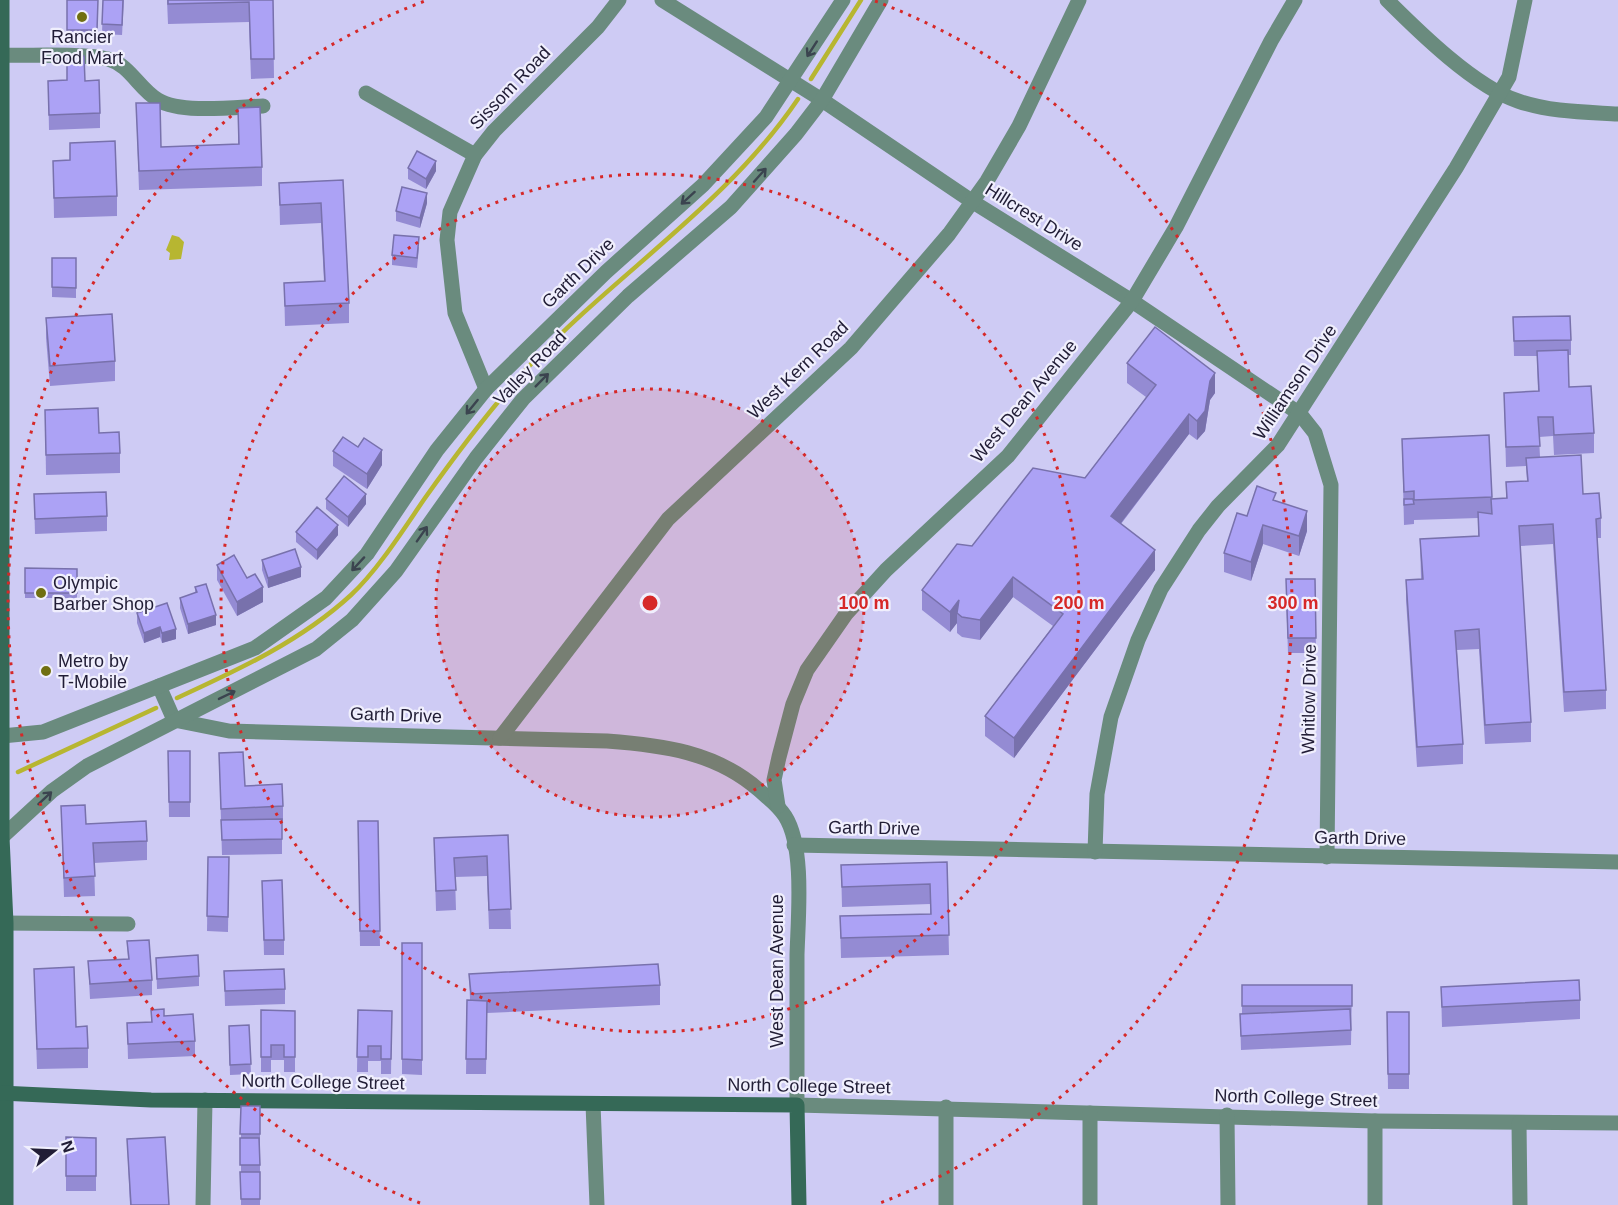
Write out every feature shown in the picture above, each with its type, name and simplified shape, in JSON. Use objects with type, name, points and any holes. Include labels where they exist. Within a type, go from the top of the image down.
[{"type":"main road","points":[[2,0],[2,837],[6,1205]]},
{"type":"main road","name":"North College Street","points":[[3,1093],[205,1100],[797,1105]]},
{"type":"main road","name":"West Dean Avenue","points":[[797,1105],[799,1205]]},
{"type":"street","name":"Sissom Road","points":[[486,389],[455,312],[447,240],[450,212],[475,155],[494,131],[598,27],[618,0]]},
{"type":"street","name":"Hillcrest Drive","points":[[662,0],[822,100],[973,202],[1132,301],[1300,414],[1315,433],[1323,452],[1331,485],[1331,505]]},
{"type":"street","name":"Garth Drive","points":[[2,736],[43,732],[255,648],[326,598],[367,554],[437,450],[486,389],[606,272],[703,185],[766,117],[843,0]]},
{"type":"street","name":"Valley Road","points":[[174,720],[316,649],[352,620],[396,571],[476,458],[523,399],[628,296],[731,207],[796,134],[822,100],[881,0]]},
{"type":"street","name":"West Kern Road","points":[[501,738],[668,519],[851,348],[936,250],[973,202],[1019,126],[1078,0]]},
{"type":"street","name":"West Dean Avenue","points":[[778,806],[774,780],[793,704],[807,670],[846,614],[913,543],[974,490],[1008,456],[1132,301],[1176,227],[1270,41],[1295,0]]},
{"type":"street","points":[[1387,0],[1458,66],[1516,101],[1557,110],[1618,114]]},
{"type":"street","name":"Williamson Drive","points":[[1095,852],[1097,794],[1111,717],[1138,640],[1161,589],[1199,530],[1218,506],[1268,457],[1300,414],[1456,168],[1500,93],[1516,55],[1525,0]]},
{"type":"street","points":[[1,55],[109,60],[131,74],[140,87],[165,104],[263,106]]},
{"type":"street","points":[[366,93],[475,155]]},
{"type":"street","name":"Whitlow Drive","points":[[1327,857],[1331,505]]},
{"type":"street","points":[[2,837],[52,791],[87,766],[174,720],[159,686]]},
{"type":"street","name":"Garth Drive","points":[[174,720],[229,731],[646,744],[696,754],[730,769],[778,806],[786,818],[794,845],[1618,862]]},
{"type":"street","name":"West Dean Avenue","points":[[794,845],[798,921],[797,1105]]},
{"type":"street","points":[[3,923],[128,924]]},
{"type":"street","points":[[203,1205],[205,1100]]},
{"type":"street","points":[[593,1104],[597,1205]]},
{"type":"street","name":"North College Street","points":[[797,1105],[946,1107],[1090,1113],[1227,1114],[1375,1121],[1618,1123]]},
{"type":"street","points":[[946,1107],[946,1205]]},
{"type":"street","points":[[1090,1113],[1090,1205]]},
{"type":"street","points":[[1227,1114],[1228,1205]]},
{"type":"street","points":[[1375,1121],[1375,1205]]},
{"type":"street","points":[[1519,1123],[1520,1205]]},
{"type":"shaded area","points":[[172,235],[184,242],[181,259],[169,260],[170,253],[166,250]]},
{"type":"building","name":"Rancier Food Mart","points":[[67,0],[98,0],[97,30],[67,30]]},
{"type":"building","points":[[103,0],[123,0],[122,25],[102,24]]},
{"type":"building","points":[[168,0],[273,0],[274,59],[251,59],[249,2],[168,4]]},
{"type":"building","points":[[67,56],[84,56],[85,81],[99,80],[100,113],[49,115],[48,81],[67,80]]},
{"type":"building","points":[[136,103],[160,103],[161,147],[239,144],[238,108],[260,107],[262,167],[139,171]]},
{"type":"building","points":[[115,141],[117,196],[54,198],[53,161],[70,160],[70,143]]},
{"type":"building","points":[[417,151],[436,161],[426,179],[408,168]]},
{"type":"building","points":[[343,180],[349,303],[285,306],[284,283],[325,281],[321,203],[280,205],[279,183]]},
{"type":"building","points":[[402,187],[427,193],[420,218],[396,211]]},
{"type":"building","points":[[394,235],[419,237],[417,258],[392,255]]},
{"type":"building","points":[[52,258],[76,258],[76,288],[52,287]]},
{"type":"building","points":[[112,314],[115,361],[50,366],[46,318]]},
{"type":"building","points":[[1570,316],[1571,340],[1514,341],[1513,317]]},
{"type":"building","points":[[1155,327],[1215,373],[1210,381],[1205,411],[1197,421],[1189,414],[1111,516],[1155,550],[1014,738],[985,716],[1063,614],[1013,577],[980,620],[962,617],[957,613],[959,600],[950,612],[922,590],[957,544],[972,546],[1033,468],[1085,478],[1156,385],[1127,363]]},
{"type":"building","points":[[1568,350],[1569,387],[1591,386],[1594,433],[1554,435],[1553,417],[1538,417],[1540,446],[1506,447],[1504,393],[1539,391],[1537,351]]},
{"type":"building","points":[[98,408],[99,433],[119,432],[120,453],[46,455],[45,410]]},
{"type":"building","points":[[1489,435],[1492,497],[1414,500],[1414,491],[1404,492],[1402,439]]},
{"type":"building","points":[[343,437],[358,447],[364,438],[382,450],[367,474],[333,451]]},
{"type":"building","points":[[1581,455],[1583,494],[1599,493],[1601,518],[1596,519],[1606,690],[1564,692],[1553,524],[1519,526],[1531,722],[1485,725],[1479,629],[1455,631],[1463,744],[1417,747],[1406,580],[1423,579],[1420,539],[1479,536],[1478,512],[1492,514],[1491,499],[1507,498],[1506,482],[1528,481],[1526,458]]},
{"type":"building","points":[[344,476],[366,494],[348,517],[326,499]]},
{"type":"building","points":[[1257,486],[1276,493],[1273,500],[1307,511],[1299,536],[1263,525],[1251,562],[1224,553],[1237,513],[1247,516]]},
{"type":"building","points":[[106,492],[107,516],[35,519],[34,494]]},
{"type":"building","points":[[1404,499],[1413,499],[1414,504],[1404,505]]},
{"type":"building","points":[[317,507],[338,525],[317,550],[296,532]]},
{"type":"building","points":[[295,549],[301,567],[268,578],[262,560]]},
{"type":"building","points":[[234,555],[247,578],[255,574],[263,587],[237,602],[217,565]]},
{"type":"building","points":[[25,568],[77,569],[77,593],[25,593]]},
{"type":"building","points":[[1286,579],[1315,579],[1316,638],[1288,638]]},
{"type":"building","points":[[206,584],[216,615],[188,624],[180,598],[197,592],[195,587]]},
{"type":"building","points":[[167,603],[176,629],[162,633],[160,627],[144,633],[137,613]]},
{"type":"building","points":[[168,751],[190,751],[190,802],[169,802]]},
{"type":"building","points":[[243,752],[245,786],[282,784],[283,806],[221,809],[219,753]]},
{"type":"building","points":[[85,805],[86,824],[146,821],[147,841],[93,843],[95,876],[64,878],[61,806]]},
{"type":"building","points":[[282,819],[282,839],[222,840],[221,820]]},
{"type":"building","points":[[358,821],[378,821],[380,931],[360,931]]},
{"type":"building","points":[[508,835],[511,909],[489,910],[487,856],[454,858],[456,890],[436,891],[434,838]]},
{"type":"building","points":[[208,857],[229,857],[228,917],[207,916]]},
{"type":"building","points":[[947,862],[949,935],[841,938],[840,916],[931,914],[930,884],[842,887],[841,865]]},
{"type":"building","points":[[282,880],[284,940],[264,940],[262,881]]},
{"type":"building","points":[[149,940],[152,980],[90,984],[88,961],[129,959],[127,941]]},
{"type":"building","points":[[402,943],[422,943],[422,1060],[402,1059]]},
{"type":"building","points":[[198,955],[199,976],[157,979],[156,958]]},
{"type":"building","points":[[658,964],[660,985],[471,994],[469,974]]},
{"type":"building","points":[[74,967],[76,1027],[87,1026],[88,1048],[37,1049],[34,969]]},
{"type":"building","points":[[284,969],[285,989],[225,991],[224,971]]},
{"type":"building","points":[[1579,980],[1580,1000],[1442,1007],[1441,987]]},
{"type":"building","points":[[1242,985],[1352,985],[1352,1006],[1242,1006]]},
{"type":"building","points":[[467,1000],[487,1001],[486,1059],[466,1059]]},
{"type":"building","points":[[164,1009],[164,1016],[193,1014],[195,1041],[128,1044],[127,1023],[152,1022],[151,1010]]},
{"type":"building","points":[[1350,1009],[1351,1030],[1241,1036],[1240,1014]]},
{"type":"building","points":[[261,1010],[295,1011],[295,1057],[284,1057],[284,1045],[271,1045],[271,1057],[261,1057]]},
{"type":"building","points":[[358,1010],[392,1011],[391,1059],[381,1059],[381,1046],[368,1046],[368,1057],[357,1057]]},
{"type":"building","points":[[1387,1012],[1409,1012],[1409,1074],[1388,1074]]},
{"type":"building","points":[[249,1025],[251,1064],[230,1065],[229,1026]]},
{"type":"building","points":[[241,1106],[260,1106],[260,1134],[240,1134]]},
{"type":"building","points":[[66,1137],[96,1138],[96,1176],[66,1176]]},
{"type":"building","points":[[165,1137],[169,1205],[131,1205],[127,1139]]},
{"type":"building","points":[[240,1138],[259,1138],[260,1165],[240,1165]]},
{"type":"building","points":[[240,1172],[260,1172],[260,1199],[241,1199]]},
{"type":"waterway","points":[[811,79],[861,0]]},
{"type":"waterway","points":[[177,698],[246,665],[290,640],[311,627],[351,595],[381,561],[464,445],[532,363],[565,330],[739,172],[770,137],[798,99]]},
{"type":"waterway","points":[[18,772],[156,708]]},
{"type":"place","name":"Rancier Food Mart","points":[[82,17]]},
{"type":"place","name":"Olympic Barber Shop","points":[[41,593]]},
{"type":"place","name":"Metro by T-Mobile","points":[[46,671]]}]
